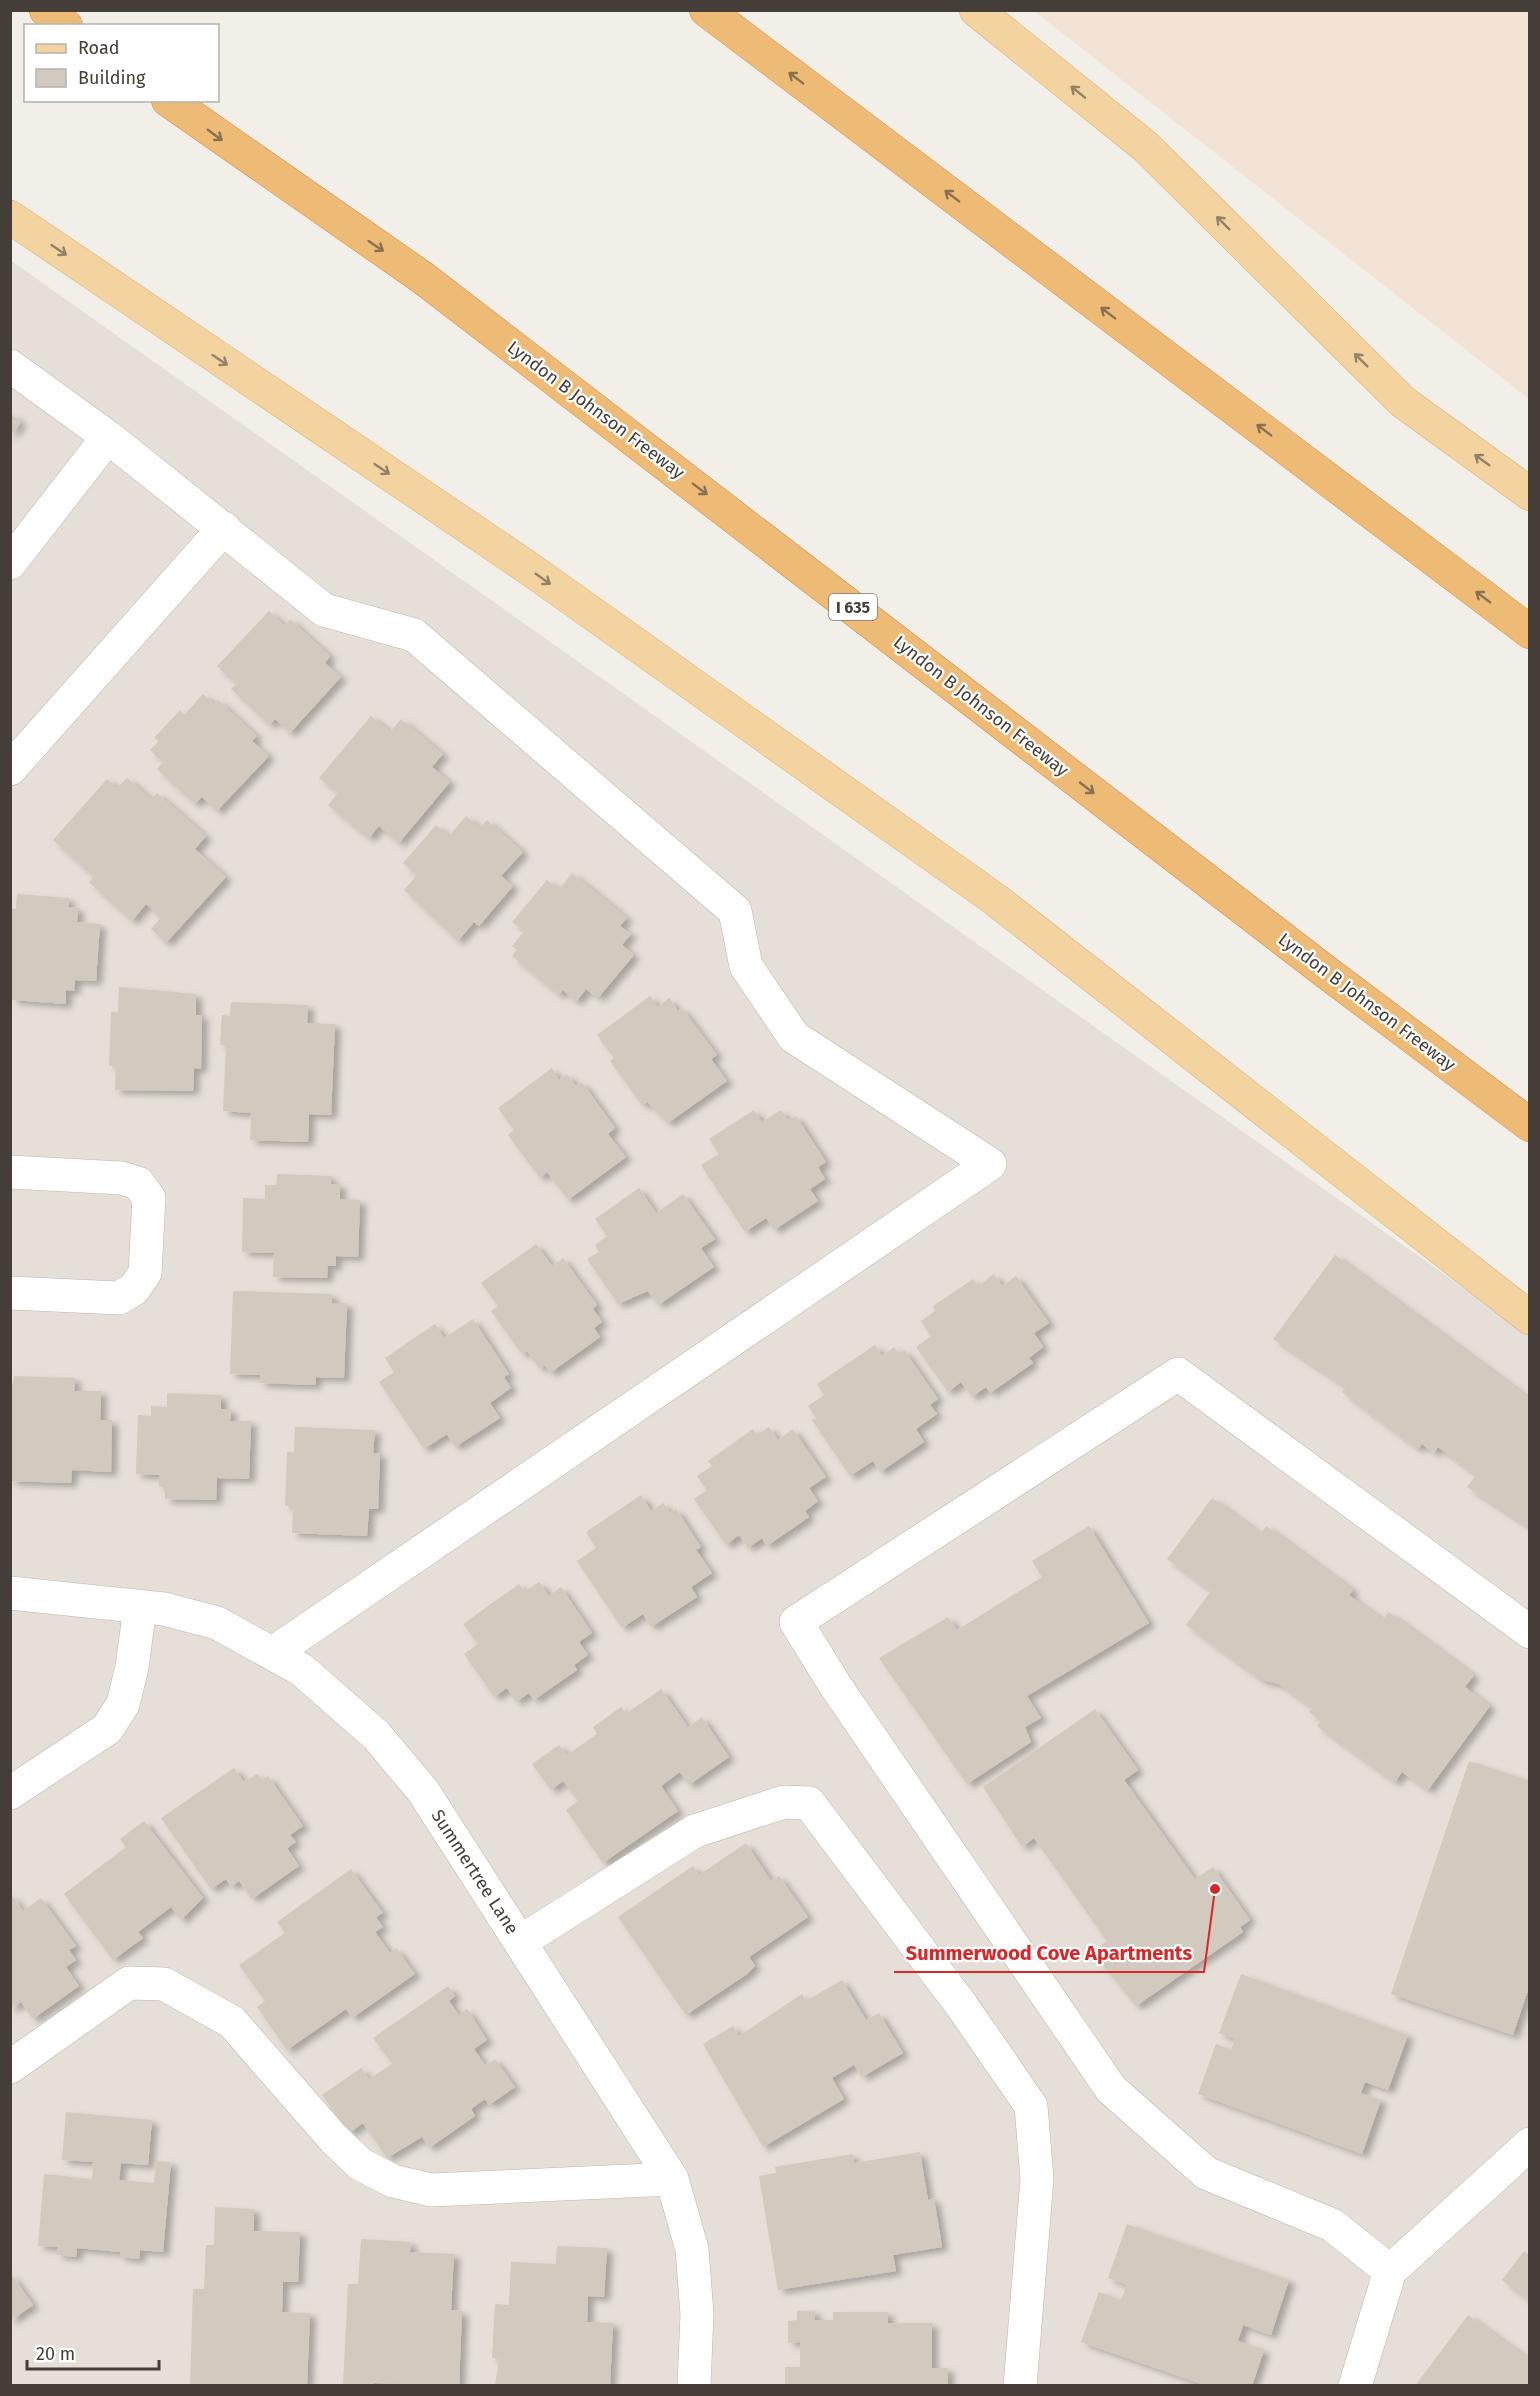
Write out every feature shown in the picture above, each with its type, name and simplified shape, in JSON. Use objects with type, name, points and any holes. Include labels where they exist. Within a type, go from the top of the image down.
[{"type":"highway","points":[[46,10],[64,24]]},
{"type":"highway","points":[[706,10],[1311,465],[1530,633]]},
{"type":"highway","name":"Lyndon B Johnson Freeway","points":[[171,102],[423,278],[1288,943],[1527,1123]]},
{"type":"main road","points":[[976,10],[1146,147],[1403,402],[1530,494]]},
{"type":"main road","points":[[10,218],[527,567],[996,900],[1530,1318]]},
{"type":"street","points":[[10,366],[108,437],[324,610],[414,635],[735,911],[746,966],[794,1037],[990,1164],[273,1653]]},
{"type":"street","points":[[10,563],[108,437]]},
{"type":"street","points":[[10,769],[224,528]]},
{"type":"street","points":[[10,1172],[121,1178],[138,1184],[149,1198],[145,1274],[134,1289],[119,1298],[10,1293]]},
{"type":"street","points":[[1390,2271],[1332,2225],[1206,2173],[1111,2089],[855,1714],[796,1622],[1178,1374],[1530,1632]]},
{"type":"street","name":"Summertree Lane","points":[[10,1593],[164,1609],[216,1623],[302,1670],[376,1735],[423,1791],[672,2179],[692,2249],[697,2314],[694,2385]]},
{"type":"street","points":[[10,1793],[107,1729],[123,1704],[132,1667],[140,1606]]},
{"type":"street","points":[[520,1942],[694,1831],[784,1802],[809,1803],[962,2006],[1031,2106],[1037,2179],[1020,2385]]},
{"type":"street","points":[[10,2067],[129,1983],[164,1984],[232,2022],[333,2138],[360,2164],[393,2181],[431,2190],[672,2179]]},
{"type":"street","points":[[1355,2385],[1390,2271],[1530,2144]]},
{"type":"shaded area","points":[[1034,11],[1529,11],[1529,399]]},
{"type":"shaded area","points":[[10,260],[1529,1334],[1529,2385],[11,2385]]},
{"type":"building","points":[[10,413],[21,422],[10,436]]},
{"type":"building","points":[[269,611],[285,626],[290,619],[330,656],[325,663],[341,677],[290,733],[275,719],[270,725],[231,689],[236,684],[217,666]]},
{"type":"building","points":[[203,694],[214,704],[218,700],[257,736],[252,741],[269,756],[217,811],[202,797],[195,804],[157,769],[163,762],[150,750],[159,741],[154,738],[180,710],[184,715]]},
{"type":"building","points":[[371,716],[390,732],[401,719],[443,754],[432,767],[450,782],[399,843],[379,826],[369,838],[328,805],[338,793],[319,778]]},
{"type":"building","points":[[127,778],[151,799],[157,793],[206,836],[195,849],[226,877],[166,943],[151,929],[161,918],[146,904],[132,921],[89,882],[94,877],[53,840],[107,779],[117,788]]},
{"type":"building","points":[[466,816],[480,828],[487,820],[523,852],[501,876],[513,886],[479,926],[474,922],[458,941],[404,890],[417,875],[403,863],[436,825],[449,836]]},
{"type":"building","points":[[572,873],[627,918],[620,926],[631,934],[622,945],[634,955],[598,998],[586,989],[576,1002],[563,990],[559,995],[512,956],[517,950],[512,946],[524,931],[512,922],[547,880],[559,890]]},
{"type":"building","points":[[17,894],[69,898],[68,907],[78,908],[77,922],[100,924],[96,981],[75,980],[74,991],[66,990],[66,1004],[12,1000],[10,908],[16,909]]},
{"type":"building","points":[[119,987],[196,994],[196,1015],[202,1015],[201,1069],[194,1068],[193,1091],[115,1090],[116,1066],[109,1066],[111,1012],[118,1012]]},
{"type":"building","points":[[650,996],[658,1007],[669,998],[678,1011],[682,1008],[717,1055],[711,1059],[727,1081],[668,1123],[647,1102],[642,1105],[610,1061],[614,1058],[597,1035]]},
{"type":"building","points":[[231,1002],[308,1005],[307,1023],[335,1024],[331,1115],[309,1114],[308,1142],[250,1140],[251,1113],[223,1111],[226,1045],[220,1045],[222,1015],[230,1016]]},
{"type":"building","points":[[552,1068],[559,1080],[567,1074],[576,1086],[582,1082],[615,1128],[608,1134],[626,1157],[568,1200],[547,1172],[540,1178],[508,1135],[514,1130],[498,1108]]},
{"type":"building","points":[[754,1110],[762,1122],[781,1110],[788,1120],[796,1116],[826,1162],[818,1167],[825,1179],[810,1189],[818,1201],[774,1230],[766,1218],[745,1232],[701,1165],[719,1154],[709,1139]]},
{"type":"building","points":[[277,1174],[331,1176],[331,1184],[340,1184],[340,1199],[360,1200],[358,1257],[336,1256],[336,1266],[328,1266],[327,1278],[273,1277],[274,1253],[242,1252],[243,1198],[265,1199],[265,1185],[276,1185]]},
{"type":"building","points":[[639,1188],[656,1213],[683,1194],[715,1239],[701,1248],[714,1267],[658,1305],[648,1291],[618,1304],[587,1259],[599,1252],[595,1245],[607,1236],[595,1219]]},
{"type":"building","points":[[536,1244],[552,1266],[563,1258],[597,1305],[593,1309],[602,1322],[594,1328],[600,1337],[550,1373],[545,1365],[540,1369],[527,1351],[522,1354],[491,1311],[498,1306],[481,1283]]},
{"type":"building","points":[[1335,1255],[1530,1399],[1530,1528],[1467,1487],[1476,1475],[1438,1447],[1434,1453],[1422,1444],[1418,1449],[1342,1392],[1346,1387],[1273,1339]]},
{"type":"building","points":[[994,1274],[1002,1286],[1016,1276],[1049,1323],[1034,1333],[1043,1347],[1029,1358],[1033,1363],[990,1393],[986,1387],[972,1397],[961,1382],[948,1392],[916,1347],[931,1336],[921,1321],[935,1311],[933,1306],[973,1279],[978,1286]]},
{"type":"building","points":[[233,1291],[332,1294],[332,1303],[347,1303],[344,1378],[316,1377],[315,1385],[260,1383],[260,1375],[230,1374]]},
{"type":"building","points":[[473,1319],[509,1374],[504,1377],[511,1388],[490,1403],[500,1418],[455,1447],[447,1434],[424,1449],[379,1382],[394,1372],[385,1358],[435,1324],[444,1338]]},
{"type":"building","points":[[875,1345],[882,1356],[894,1347],[899,1354],[904,1350],[938,1399],[930,1405],[937,1414],[916,1429],[924,1442],[880,1472],[873,1461],[850,1476],[812,1420],[816,1418],[808,1406],[824,1395],[817,1384]]},
{"type":"building","points":[[14,1376],[75,1378],[74,1391],[101,1391],[100,1420],[112,1420],[111,1472],[72,1470],[71,1483],[10,1481],[10,1384],[13,1384]]},
{"type":"building","points":[[167,1393],[221,1395],[221,1409],[231,1409],[230,1421],[251,1421],[249,1479],[217,1478],[216,1500],[165,1499],[165,1487],[159,1487],[159,1475],[136,1474],[138,1415],[151,1416],[151,1406],[167,1407]]},
{"type":"building","points":[[295,1427],[375,1430],[373,1453],[380,1453],[378,1509],[369,1509],[367,1536],[292,1533],[293,1506],[285,1506],[287,1452],[294,1452]]},
{"type":"building","points":[[769,1427],[778,1440],[793,1429],[826,1477],[809,1488],[818,1501],[805,1511],[809,1517],[767,1546],[762,1538],[748,1548],[739,1535],[726,1545],[694,1499],[707,1490],[697,1476],[712,1466],[708,1461],[753,1429],[757,1435]]},
{"type":"building","points":[[641,1495],[651,1511],[663,1503],[670,1513],[676,1509],[701,1547],[696,1550],[712,1573],[691,1587],[697,1597],[651,1627],[643,1614],[622,1628],[577,1561],[596,1548],[586,1532]]},
{"type":"building","points":[[1212,1498],[1261,1534],[1266,1526],[1353,1590],[1349,1595],[1383,1620],[1388,1612],[1474,1675],[1465,1687],[1490,1706],[1428,1790],[1402,1772],[1395,1782],[1317,1726],[1321,1721],[1309,1712],[1313,1708],[1279,1684],[1262,1680],[1186,1625],[1211,1591],[1167,1559]]},
{"type":"building","points":[[1089,1526],[1149,1623],[1027,1696],[1041,1718],[1025,1727],[1031,1742],[967,1784],[879,1658],[948,1617],[957,1630],[1042,1577],[1032,1561]]},
{"type":"building","points":[[539,1582],[549,1596],[561,1587],[592,1633],[579,1642],[588,1655],[574,1665],[577,1670],[534,1700],[529,1693],[516,1702],[507,1688],[494,1697],[464,1654],[478,1644],[463,1624],[519,1584],[524,1592]]},
{"type":"building","points":[[661,1689],[688,1727],[702,1717],[729,1757],[689,1785],[680,1772],[661,1786],[678,1811],[603,1863],[566,1810],[578,1801],[563,1781],[551,1790],[532,1764],[559,1745],[567,1755],[597,1734],[593,1727],[621,1707],[626,1714]]},
{"type":"building","points":[[1095,1709],[1138,1770],[1124,1780],[1195,1879],[1213,1867],[1250,1920],[1240,1927],[1243,1932],[1136,2006],[1092,1952],[1107,1941],[1034,1838],[1022,1847],[983,1787]]},
{"type":"building","points":[[1469,1761],[1530,1781],[1530,1984],[1513,2035],[1391,1994]]},
{"type":"building","points":[[234,1768],[244,1782],[257,1774],[262,1780],[268,1776],[303,1826],[290,1835],[296,1842],[287,1848],[299,1866],[252,1899],[239,1881],[231,1887],[226,1879],[211,1889],[161,1818]]},
{"type":"building","points":[[144,1821],[203,1898],[181,1920],[171,1907],[138,1932],[143,1938],[113,1960],[64,1894],[126,1847],[120,1839]]},
{"type":"building","points":[[746,1843],[771,1881],[779,1876],[808,1917],[749,1957],[755,1966],[747,1974],[686,2015],[618,1917],[693,1866],[699,1875]]},
{"type":"building","points":[[351,1869],[383,1913],[376,1917],[383,1927],[375,1932],[390,1953],[396,1948],[415,1974],[352,2018],[346,2009],[287,2050],[257,2007],[265,2001],[239,1965],[285,1933],[277,1922]]},
{"type":"building","points":[[10,1893],[23,1911],[41,1898],[76,1946],[69,1950],[76,1960],[66,1967],[79,1986],[33,2019],[21,2002],[10,2009]]},
{"type":"building","points":[[1241,1974],[1408,2035],[1388,2090],[1365,2082],[1361,2093],[1381,2100],[1362,2154],[1198,2094],[1216,2044],[1231,2050],[1235,2039],[1219,2033]]},
{"type":"building","points":[[842,1980],[866,2020],[879,2013],[903,2053],[862,2077],[854,2065],[832,2078],[844,2099],[763,2147],[703,2044],[733,2026],[739,2036],[802,1994],[806,2001]]},
{"type":"building","points":[[448,1986],[455,1996],[449,2001],[459,2015],[467,2009],[487,2040],[474,2049],[485,2065],[495,2059],[515,2087],[489,2105],[485,2099],[471,2109],[475,2116],[429,2148],[422,2137],[387,2158],[363,2123],[349,2133],[322,2095],[361,2068],[369,2079],[392,2064],[373,2038]]},
{"type":"building","points":[[66,2112],[152,2120],[148,2165],[121,2163],[119,2180],[154,2183],[156,2161],[171,2162],[163,2252],[140,2250],[139,2259],[120,2257],[120,2252],[77,2248],[76,2257],[57,2255],[58,2247],[38,2246],[44,2174],[92,2179],[93,2162],[62,2160]]},
{"type":"building","points":[[920,2152],[928,2200],[934,2198],[942,2247],[893,2255],[896,2271],[778,2290],[759,2176],[776,2173],[775,2167],[853,2154],[854,2163]]},
{"type":"building","points":[[215,2207],[254,2209],[254,2231],[300,2232],[298,2282],[283,2282],[282,2312],[310,2313],[307,2386],[190,2386],[193,2289],[204,2289],[206,2245],[214,2245]]},
{"type":"building","points":[[1127,2224],[1289,2280],[1271,2335],[1243,2325],[1238,2341],[1264,2350],[1252,2386],[1207,2386],[1081,2342],[1099,2292],[1121,2300],[1127,2285],[1108,2278]]},
{"type":"building","points":[[361,2239],[411,2242],[410,2252],[454,2254],[451,2310],[462,2311],[459,2386],[374,2383],[374,2386],[343,2386],[348,2284],[358,2284]]},
{"type":"building","points":[[557,2246],[607,2248],[604,2297],[588,2296],[587,2322],[613,2323],[610,2386],[495,2386],[499,2358],[492,2358],[495,2304],[509,2305],[511,2262],[556,2264]]},
{"type":"building","points":[[1524,2251],[1530,2256],[1530,2301],[1502,2280]]},
{"type":"building","points":[[10,2272],[33,2305],[10,2321]]},
{"type":"building","points":[[797,2311],[815,2311],[815,2320],[833,2320],[833,2312],[888,2312],[888,2323],[932,2323],[932,2368],[948,2368],[948,2386],[785,2386],[785,2367],[800,2367],[800,2342],[788,2343],[788,2321],[797,2320]]},
{"type":"building","points":[[1468,2315],[1530,2360],[1530,2386],[1415,2386]]},
{"type":"place","name":"Summerwood Cove Apartments","points":[[1215,1889]]}]
